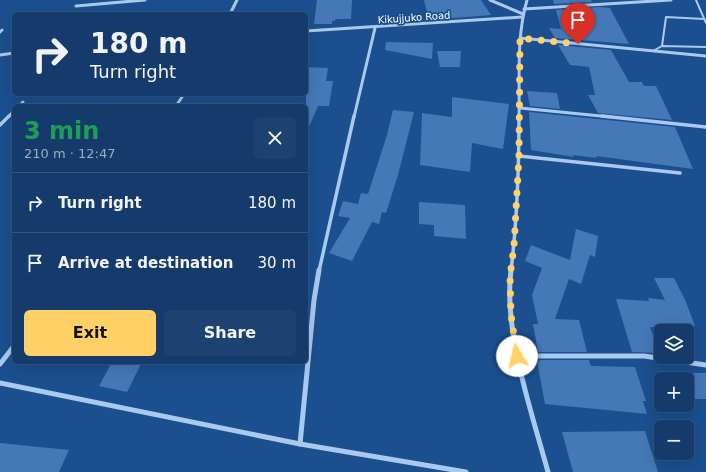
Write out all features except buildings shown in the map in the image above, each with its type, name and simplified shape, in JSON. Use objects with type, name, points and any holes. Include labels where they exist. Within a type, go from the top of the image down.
[{"type":"street","points":[[76,6],[145,0]]},
{"type":"street","points":[[231,12],[237,0]]},
{"type":"street","points":[[490,0],[523,13]]},
{"type":"street","points":[[526,0],[520,38],[519,156],[514,246],[510,276],[511,315],[517,356],[548,472]]},
{"type":"street","name":"Kikujjuko Road","points":[[308,31],[376,28],[671,0]]},
{"type":"street","points":[[308,362],[314,300],[321,256],[376,28]]},
{"type":"street","points":[[520,38],[652,52],[706,56]]},
{"type":"street","points":[[0,55],[12,53]]},
{"type":"street","points":[[520,108],[706,127]]},
{"type":"street","points":[[0,125],[12,113]]},
{"type":"street","points":[[519,156],[680,173]]},
{"type":"street","points":[[0,364],[12,349]]},
{"type":"street","points":[[517,356],[644,356],[706,364]]},
{"type":"street","points":[[300,444],[308,364]]},
{"type":"street","points":[[0,383],[300,444],[466,472]]},
{"type":"lane","points":[[696,0],[706,23]]},
{"type":"lane","points":[[662,46],[666,17],[704,19]]},
{"type":"lane","points":[[652,52],[662,46],[706,47]]},
{"type":"route","points":[[517,356],[511,315],[510,276],[514,246],[519,156],[520,38],[578,44]]}]
